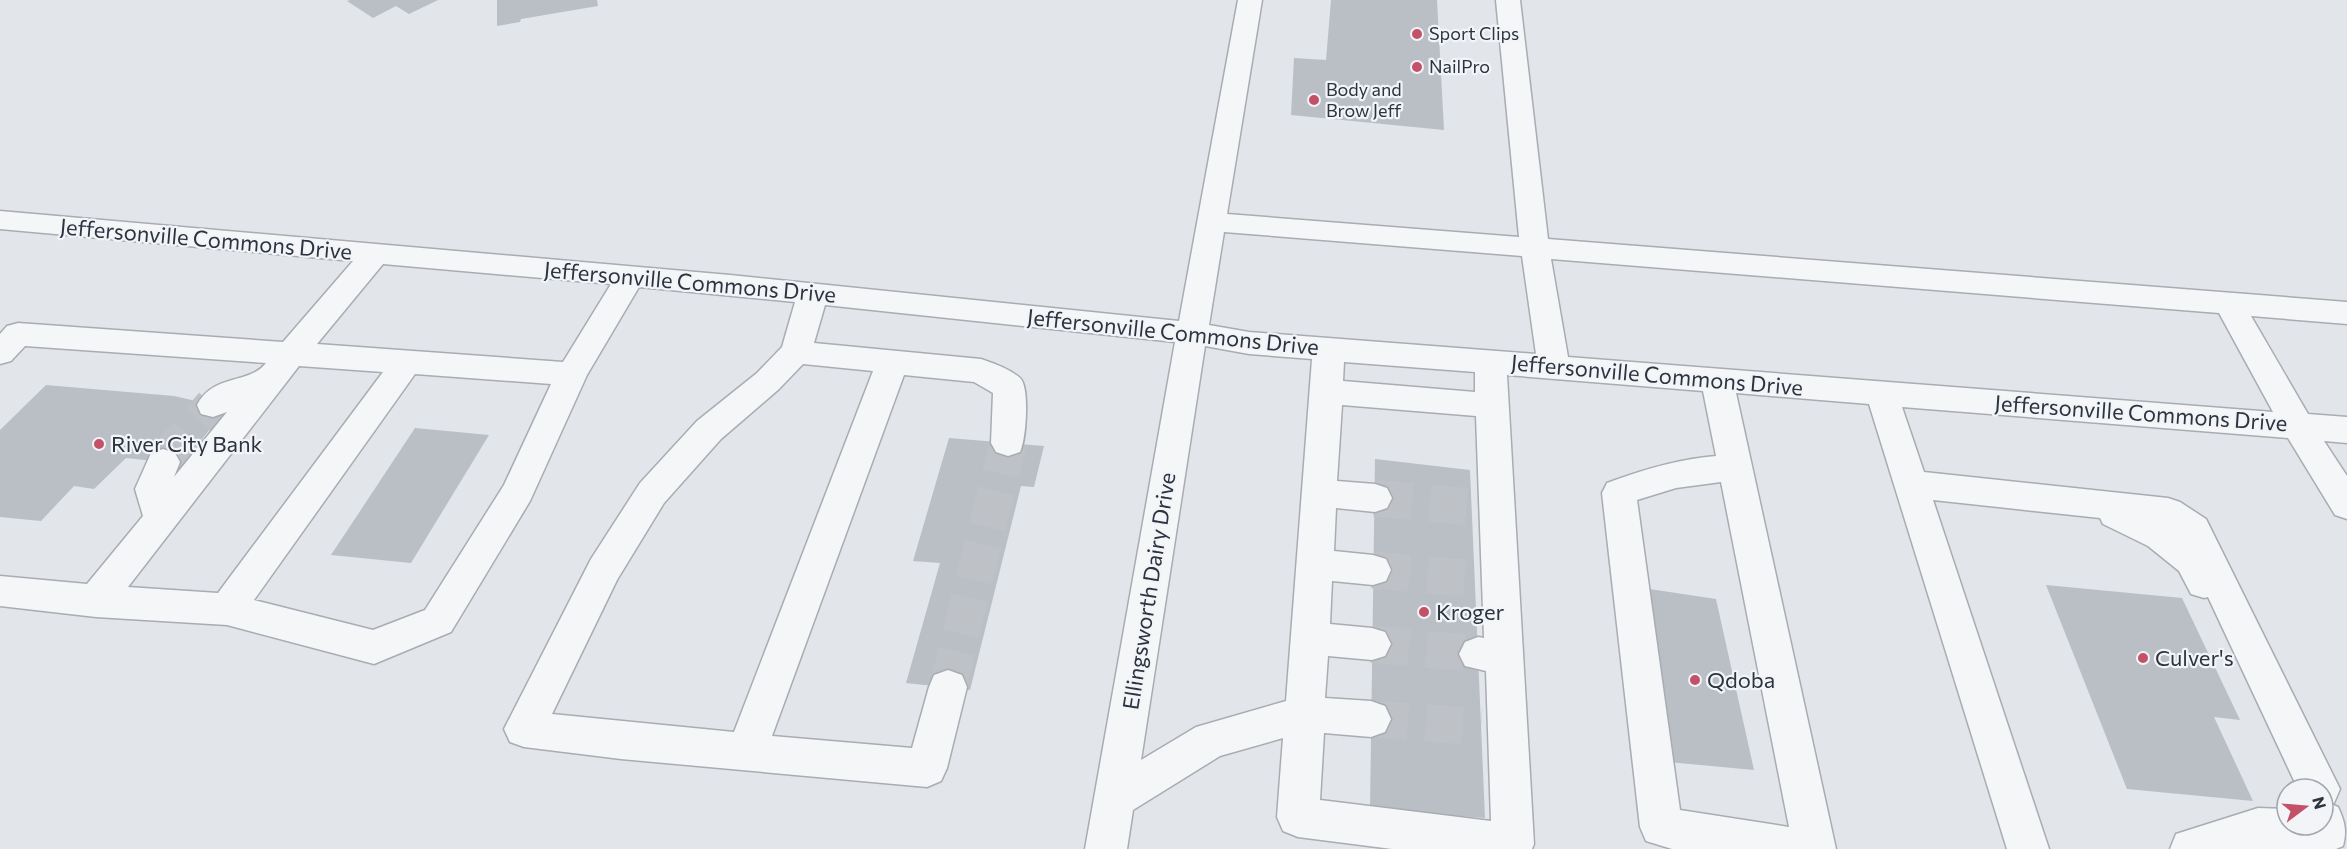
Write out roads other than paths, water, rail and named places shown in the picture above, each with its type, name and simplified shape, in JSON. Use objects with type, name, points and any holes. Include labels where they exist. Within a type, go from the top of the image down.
[{"type":"street","name":"Ellingsworth Dairy Drive","points":[[1106,849],[1250,0]]},
{"type":"street","points":[[1508,0],[1535,248],[1554,367]]},
{"type":"street","name":"Jeffersonville Commons Drive","points":[[0,220],[631,276],[1192,333],[1249,343],[2347,430]]},
{"type":"street","points":[[1212,222],[2347,313]]},
{"type":"street","points":[[96,601],[291,354],[375,254]]},
{"type":"street","points":[[0,591],[96,601],[227,609],[374,647],[438,621],[518,491],[572,374],[631,276]]},
{"type":"street","points":[[813,294],[796,352],[768,381],[709,430],[652,493],[604,570],[524,729],[621,741],[927,768],[948,687]]},
{"type":"street","points":[[2228,303],[2297,425],[2347,505]]},
{"type":"street","points":[[0,353],[18,334],[572,374]]},
{"type":"street","points":[[1329,348],[1298,817],[1513,844],[1494,728],[1485,508],[1492,405],[1490,361]]},
{"type":"street","points":[[796,352],[892,364],[981,371],[1009,387],[1008,443]]},
{"type":"street","points":[[227,609],[408,362]]},
{"type":"street","points":[[746,753],[892,364]]},
{"type":"street","points":[[1717,380],[1815,849]]},
{"type":"street","points":[[213,405],[234,390],[270,381]]},
{"type":"street","points":[[1327,392],[1492,405]]},
{"type":"street","points":[[1881,392],[2028,849]]},
{"type":"street","points":[[160,519],[152,489],[163,462]]},
{"type":"street","points":[[1736,468],[1702,468],[1672,475],[1619,493],[1661,827],[1796,849]]},
{"type":"street","points":[[1909,484],[2168,512],[2194,529],[2313,777]]},
{"type":"street","points":[[1321,493],[1374,498]]},
{"type":"street","points":[[2096,505],[2161,536],[2192,560],[2301,777]]},
{"type":"street","points":[[1315,564],[1373,570]]},
{"type":"street","points":[[1310,638],[1372,644]]},
{"type":"street","points":[[1115,798],[1210,740],[1305,714],[1371,719]]},
{"type":"street","points":[[2190,849],[2258,828],[2275,828]]},
{"type":"tunnel","points":[[163,462],[213,405]]},
{"type":"tunnel","points":[[948,687],[1008,443]]},
{"type":"tunnel","points":[[1375,498],[1472,507]]},
{"type":"tunnel","points":[[1373,570],[1475,579]]},
{"type":"tunnel","points":[[1372,644],[1478,654]]},
{"type":"tunnel","points":[[1371,719],[1481,727]]},
{"type":"place","name":"Sport Clips","points":[[1417,34]]},
{"type":"place","name":"NailPro","points":[[1417,67]]},
{"type":"place","name":"Body and Brow Jeff","points":[[1314,100]]},
{"type":"place","name":"River City Bank","points":[[99,444]]},
{"type":"place","name":"Kroger","points":[[1424,612]]},
{"type":"place","name":"Culver's","points":[[2143,658]]},
{"type":"place","name":"Qdoba","points":[[1695,680]]}]
